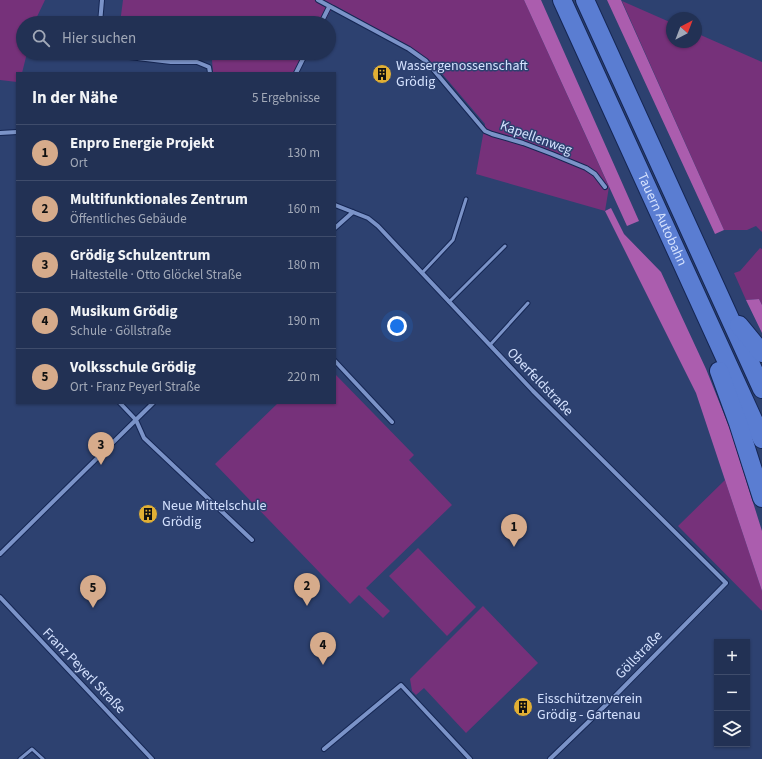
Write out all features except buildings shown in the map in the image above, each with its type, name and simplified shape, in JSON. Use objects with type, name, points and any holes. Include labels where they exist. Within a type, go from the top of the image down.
[{"type":"highway","name":"Tauern Autobahn","points":[[562,0],[762,439]]},
{"type":"highway","name":"Tauern Autobahn","points":[[584,0],[762,388]]},
{"type":"highway","points":[[686,272],[697,322],[720,372],[762,498]]},
{"type":"highway","points":[[725,307],[762,353]]},
{"type":"street","points":[[101,16],[102,0]]},
{"type":"street","name":"Kapellenweg","points":[[318,0],[409,49],[426,61],[485,131],[523,143],[586,168],[595,174],[605,187]]},
{"type":"street","points":[[324,16],[329,7]]},
{"type":"street","points":[[154,60],[171,62],[197,62],[209,67],[210,72]]},
{"type":"street","points":[[296,72],[302,60]]},
{"type":"street","points":[[0,134],[16,132]]},
{"type":"street","name":"Oberfeldstraße","points":[[336,205],[368,218],[378,226],[533,391],[726,583]]},
{"type":"street","points":[[336,227],[352,212]]},
{"type":"street","points":[[336,362],[392,422]]},
{"type":"street","points":[[121,404],[136,420],[144,438],[252,540]]},
{"type":"street","points":[[0,554],[152,404]]},
{"type":"street","name":"Göllstraße","points":[[550,759],[612,699],[726,583]]},
{"type":"street","name":"Franz Peyerl Straße","points":[[0,597],[152,759]]},
{"type":"street","points":[[324,749],[401,685],[470,759]]},
{"type":"lane","points":[[422,274],[453,240],[460,222],[466,199]]},
{"type":"lane","points":[[449,302],[505,246]]},
{"type":"lane","points":[[490,346],[528,303]]},
{"type":"lane","points":[[20,759],[32,748],[43,759]]},
{"type":"shaded area","points":[[0,0],[45,0],[37,16],[16,16],[16,60],[25,60],[22,72],[16,72],[16,82],[0,80]]},
{"type":"shaded area","points":[[123,0],[524,0],[609,187],[605,211],[476,174],[485,124],[433,63],[408,46],[334,5],[328,16],[121,16]]},
{"type":"shaded area","points":[[524,0],[541,0],[639,221],[627,226]]},
{"type":"shaded area","points":[[607,0],[621,0],[724,230],[715,234]]},
{"type":"shaded area","points":[[622,1],[666,20],[666,48],[702,48],[702,36],[762,62],[762,232],[756,226],[747,230],[724,230]]},
{"type":"shaded area","points":[[212,60],[304,60],[298,72],[213,72]]},
{"type":"shaded area","points":[[611,208],[624,234],[661,272],[706,369],[730,429],[762,531],[762,591],[696,393],[605,211]]},
{"type":"shaded area","points":[[760,248],[762,249],[762,305],[759,299],[746,300],[734,273],[740,271]]},
{"type":"shaded area","points":[[759,299],[762,305],[762,333],[746,300]]},
{"type":"shaded area","points":[[336,375],[414,455],[409,460],[452,505],[366,588],[390,611],[383,618],[359,595],[350,604],[215,464],[277,404],[336,404]]},
{"type":"shaded area","points":[[725,480],[762,591],[762,611],[678,526]]},
{"type":"shaded area","points":[[418,548],[476,607],[447,636],[389,576]]},
{"type":"shaded area","points":[[483,606],[538,663],[466,733],[424,688],[416,695],[412,691],[410,679]]},
{"type":"place","name":"Wassergenossenschaft Grödig","points":[[382,74]]},
{"type":"place","name":"Grödig Schulzentrum","points":[[101,465]]},
{"type":"place","name":"Neue Mittelschule Grödig","points":[[148,514]]},
{"type":"place","name":"Enpro Energie Projekt","points":[[514,547]]},
{"type":"place","name":"Multifunktionales Zentrum","points":[[307,606]]},
{"type":"place","name":"Volksschule Grödig","points":[[93,608]]},
{"type":"place","name":"Musikum Grödig","points":[[323,665]]},
{"type":"place","name":"Eisschützenverein Grödig - Gartenau","points":[[523,707]]}]
